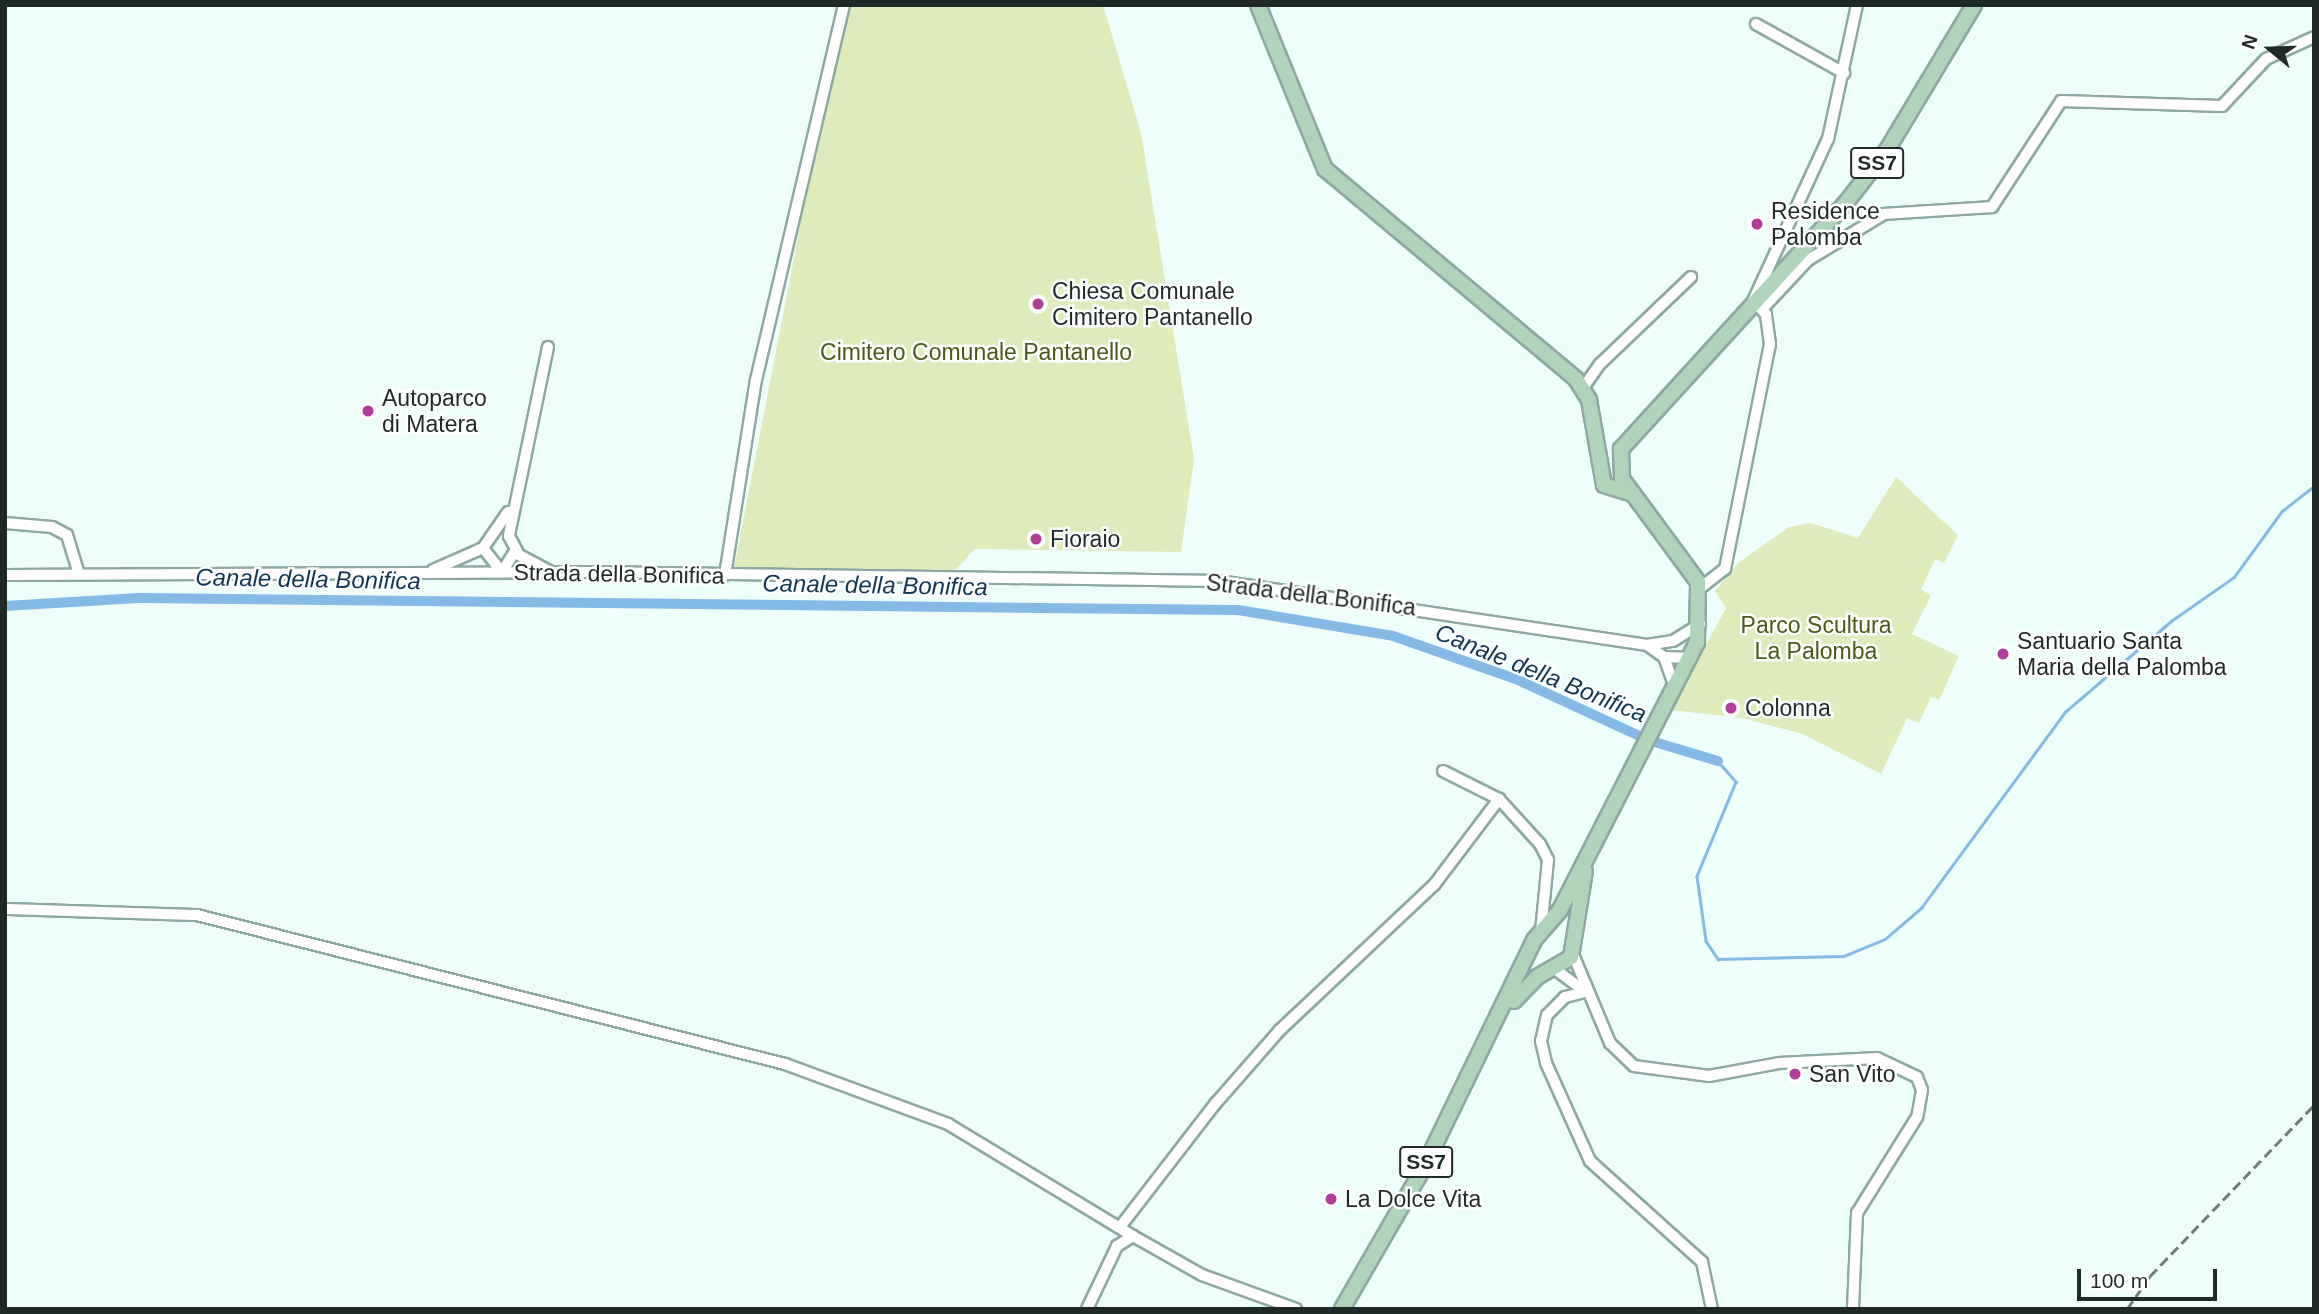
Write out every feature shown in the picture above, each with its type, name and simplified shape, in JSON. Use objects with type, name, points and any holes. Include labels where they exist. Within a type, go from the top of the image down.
[{"type":"main road","points":[[1258,5],[1325,169],[1583,388],[1604,485],[1632,493]]},
{"type":"main road","name":"SS7","points":[[1342,1309],[1504,1012],[1543,931],[1691,658],[1702,622],[1699,589],[1677,546],[1632,493],[1618,463],[1629,434],[1758,305],[1887,149],[1974,5]]},
{"type":"main road","name":"SS7","points":[[1504,1012],[1572,947],[1587,853]]},
{"type":"main road","points":[[1543,931],[1561,930],[1572,947]]},
{"type":"main road","points":[[1533,951],[1552,969]]},
{"type":"street","points":[[725,575],[756,380],[844,5]]},
{"type":"street","points":[[1699,589],[1725,569],[1770,344],[1758,305],[1828,139],[1857,5]]},
{"type":"street","points":[[1756,24],[1844,73]]},
{"type":"street","points":[[1758,305],[1808,260],[1884,214],[1992,206],[2061,101],[2222,106],[2266,59],[2314,37]]},
{"type":"street","points":[[1583,388],[1600,363],[1690,277]]},
{"type":"street","points":[[548,346],[510,509],[509,536],[516,550],[551,572]]},
{"type":"street","points":[[428,572],[483,548],[510,509]]},
{"type":"street","points":[[5,523],[67,535],[78,570]]},
{"type":"street","points":[[483,548],[502,572],[516,550]]},
{"type":"street","name":"Strada della Bonifica","points":[[5,575],[78,570],[551,572],[1219,581],[1647,645]]},
{"type":"street","points":[[1647,645],[1673,641],[1702,622]]},
{"type":"street","points":[[1673,641],[1691,658]]},
{"type":"street","points":[[1647,645],[1664,657],[1691,658]]},
{"type":"street","points":[[1664,657],[1675,688]]},
{"type":"street","points":[[1443,771],[1499,799],[1548,860],[1543,931]]},
{"type":"street","points":[[1120,1227],[1216,1103],[1280,1030],[1434,885],[1499,799]]},
{"type":"street","points":[[5,909],[197,915],[785,1064],[948,1124],[1202,1275],[1296,1309]]},
{"type":"street","points":[[1572,947],[1586,992],[1610,1043],[1634,1066],[1709,1076],[1779,1063],[1877,1058],[1917,1077],[1922,1090],[1917,1117],[1857,1213],[1853,1309]]},
{"type":"street","points":[[1552,969],[1586,992]]},
{"type":"street","points":[[1586,992],[1565,997],[1547,1015],[1541,1041],[1546,1063],[1590,1161],[1702,1262],[1712,1309]]},
{"type":"street","points":[[1087,1309],[1117,1245],[1133,1236]]},
{"type":"green space","name":"Cimitero Comunale Pantanello","points":[[850,5],[1103,5],[1141,133],[1194,459],[1181,552],[975,549],[951,575],[734,568],[825,98]]},
{"type":"green space","name":"Parco Scultura La Palomba","points":[[1896,477],[1958,535],[1944,563],[1935,559],[1921,590],[1931,595],[1912,634],[1959,656],[1939,700],[1931,697],[1919,723],[1907,718],[1881,774],[1803,734],[1742,718],[1671,710],[1726,608],[1715,591],[1738,563],[1789,527],[1811,523],[1858,538]]},
{"type":"waterway","points":[[1718,761],[1736,782],[1697,876],[1706,941],[1718,959],[1844,956],[1885,939],[1921,908],[2065,712],[2171,621],[2234,577],[2282,511],[2314,486]]},
{"type":"waterway","name":"Canale della Bonifica","points":[[5,606],[139,598],[1238,610],[1393,636],[1516,679],[1648,740],[1718,761]]},
{"type":"railway","points":[[2127,1309],[2150,1276],[2314,1105]]},
{"type":"place","name":"Residence Palomba","points":[[1757,224]]},
{"type":"place","name":"Chiesa Comunale Cimitero Pantanello","points":[[1038,304]]},
{"type":"place","name":"Autoparco di Matera","points":[[368,411]]},
{"type":"place","name":"Fioraio","points":[[1036,539]]},
{"type":"place","name":"Santuario Santa Maria della Palomba","points":[[2003,654]]},
{"type":"place","name":"Colonna","points":[[1731,708]]},
{"type":"place","name":"San Vito","points":[[1795,1074]]},
{"type":"place","name":"La Dolce Vita","points":[[1331,1199]]}]
